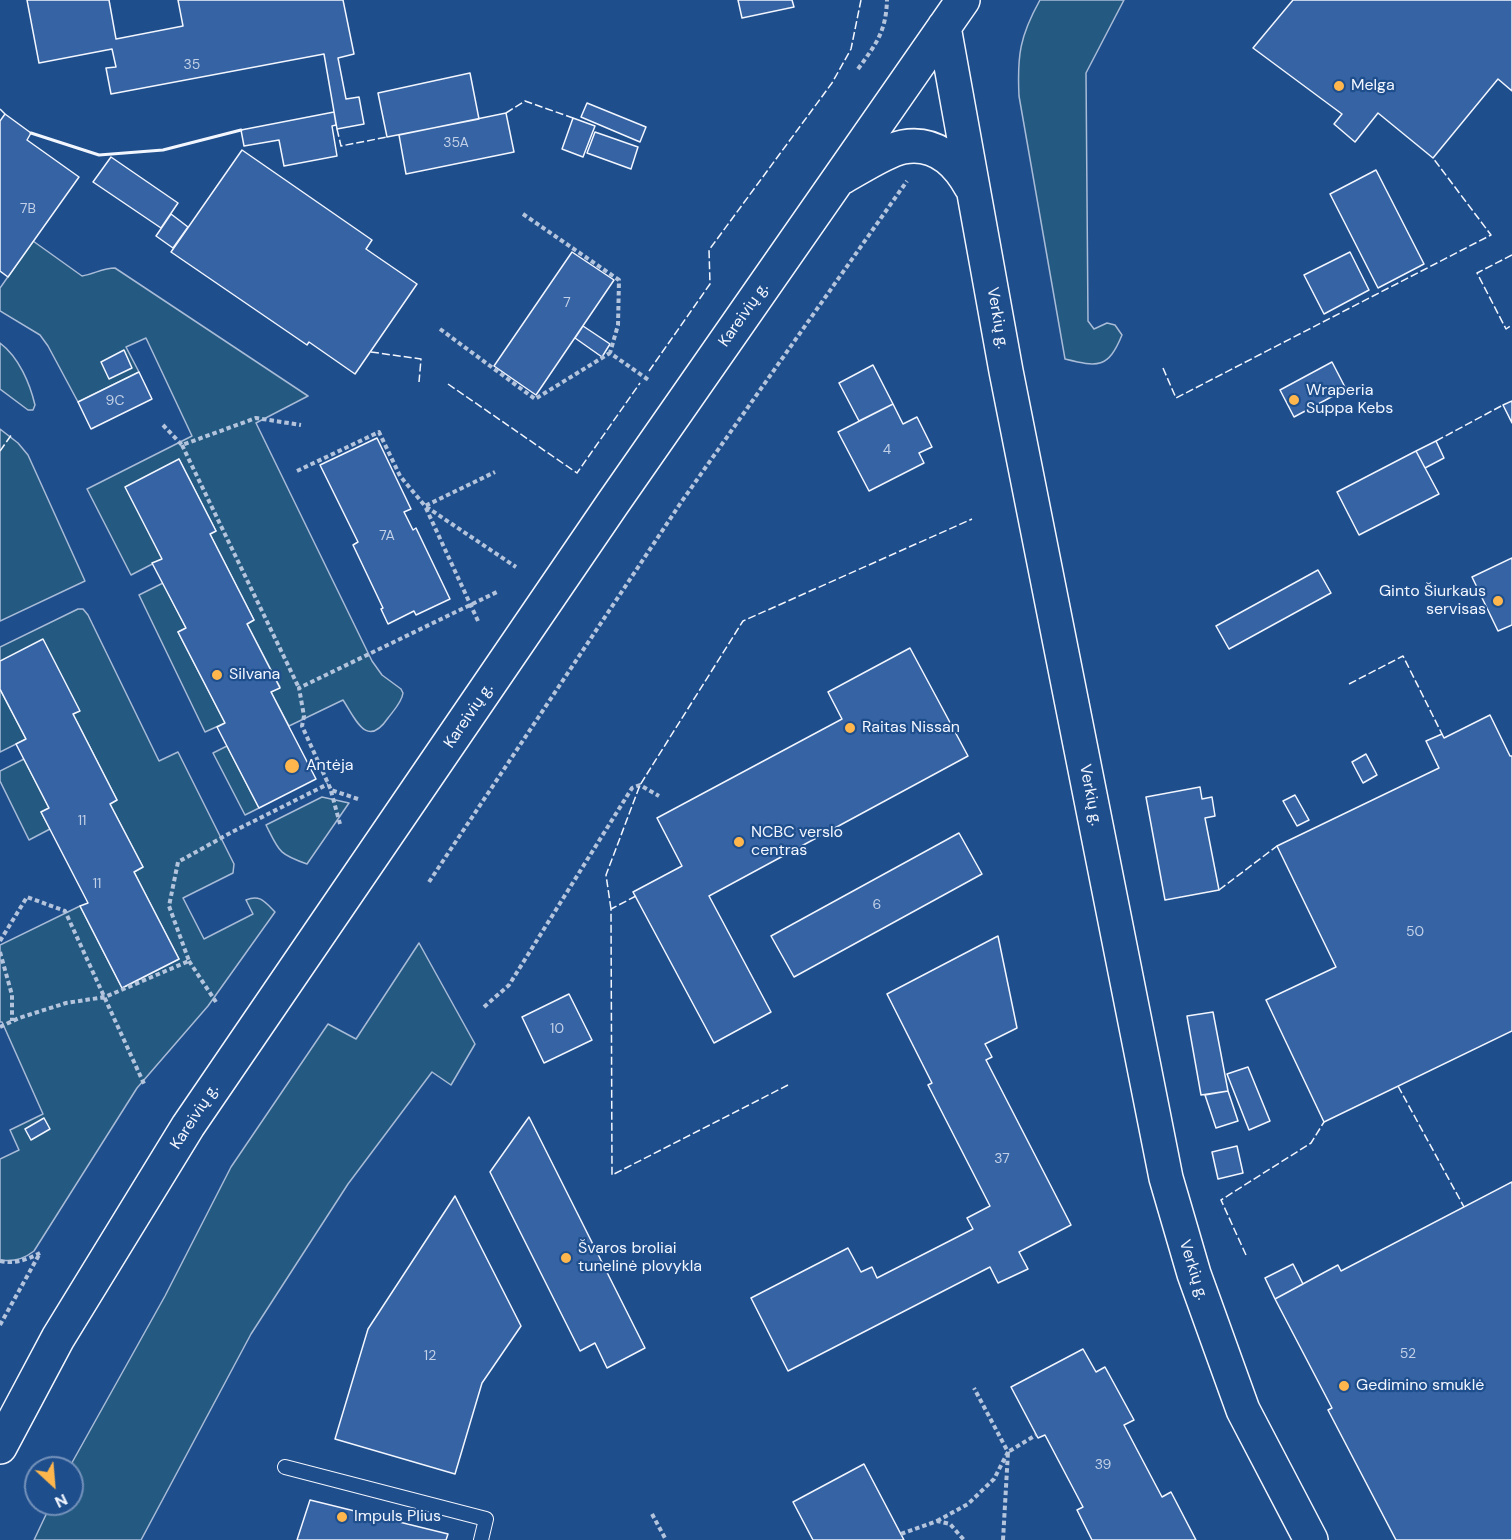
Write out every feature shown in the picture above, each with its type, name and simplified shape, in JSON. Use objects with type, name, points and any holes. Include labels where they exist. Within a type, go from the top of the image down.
[{"type":"main road","name":"Kareivių g.","points":[[0,1447],[58,1338],[188,1126],[619,495],[963,0]]},
{"type":"main road","name":"Verkių g.","points":[[944,27],[1006,371],[1166,1179],[1194,1274],[1243,1410],[1311,1540]]},
{"type":"main road","points":[[839,179],[901,147],[921,146],[941,152],[964,175],[974,192]]},
{"type":"lane","points":[[285,1467],[486,1519],[480,1540]]},
{"type":"path","points":[[858,69],[878,40],[886,19],[887,0]]},
{"type":"path","points":[[429,882],[682,501],[907,181]]},
{"type":"path","points":[[440,329],[535,399],[610,353],[618,325],[619,280],[523,214]]},
{"type":"path","points":[[610,353],[650,381]]},
{"type":"path","points":[[182,445],[256,418],[301,425]]},
{"type":"path","points":[[164,424],[182,445],[299,688],[304,716],[302,726],[331,790],[340,824]]},
{"type":"path","points":[[297,471],[379,432],[400,476],[425,506],[478,621]]},
{"type":"path","points":[[425,506],[495,472]]},
{"type":"path","points":[[425,506],[516,567]]},
{"type":"path","points":[[299,688],[499,591]]},
{"type":"path","points":[[216,1002],[189,961],[169,906],[178,862],[231,832],[328,784]]},
{"type":"path","points":[[484,1007],[509,985],[632,788],[640,785],[659,796]]},
{"type":"path","points":[[331,790],[358,798]]},
{"type":"path","points":[[0,940],[27,897],[65,911],[145,1086]]},
{"type":"path","points":[[0,952],[12,995],[12,1021]]},
{"type":"path","points":[[0,1027],[66,1003],[105,997],[189,961]]},
{"type":"path","points":[[0,1261],[9,1263],[25,1260],[40,1253],[0,1325]]},
{"type":"path","points":[[974,1388],[1008,1452],[1003,1540]]},
{"type":"path","points":[[901,1534],[937,1521],[968,1504],[994,1479],[1008,1452],[1036,1435]]},
{"type":"path","points":[[652,1514],[666,1540]]},
{"type":"path","points":[[937,1521],[950,1524],[964,1540]]},
{"type":"shaded area","points":[[1040,0],[1124,0],[1086,73],[1088,321],[1094,329],[1107,323],[1115,325],[1122,335],[1112,354],[1101,363],[1065,359],[1019,96],[1021,46],[1028,24]]},
{"type":"shaded area","points":[[33,241],[82,276],[115,268],[308,396],[256,423],[372,661],[382,675],[403,693],[401,700],[381,727],[374,731],[362,728],[343,700],[289,726],[271,692],[280,687],[247,624],[254,620],[210,534],[216,531],[179,459],[162,559],[131,575],[87,489],[192,436],[146,338],[126,347],[139,372],[78,402],[40,335],[0,311],[0,288]]},
{"type":"shaded area","points":[[0,343],[23,371],[35,405],[33,410],[28,410],[0,389]]},
{"type":"shaded area","points":[[0,429],[18,443],[28,455],[85,581],[0,621]]},
{"type":"shaded area","points":[[163,583],[186,628],[178,632],[225,723],[205,732],[139,595]]},
{"type":"shaded area","points":[[78,609],[83,609],[88,615],[159,761],[178,752],[234,864],[233,873],[183,898],[204,939],[253,914],[246,900],[251,898],[265,902],[275,912],[208,1006],[137,1088],[34,1251],[18,1259],[0,1260],[0,1159],[19,1150],[10,1130],[43,1114],[2,1022],[0,1022],[0,945],[80,906],[122,988],[179,959],[134,872],[143,867],[110,804],[117,800],[73,714],[79,711],[0,661],[0,647]]},
{"type":"shaded area","points":[[0,689],[26,739],[0,752]]},
{"type":"shaded area","points":[[227,746],[259,808],[245,815],[213,753]]},
{"type":"shaded area","points":[[24,759],[49,808],[41,812],[50,829],[29,840],[0,781],[0,771]]},
{"type":"shaded area","points":[[322,797],[349,803],[307,864],[280,850],[266,825]]},
{"type":"shaded area","points":[[419,943],[475,1044],[451,1085],[432,1072],[348,1184],[251,1334],[141,1540],[34,1540],[45,1516],[84,1516],[84,1456],[76,1456],[165,1296],[231,1167],[328,1024],[356,1039]]},
{"type":"building","points":[[27,0],[109,0],[116,39],[183,26],[178,0],[343,0],[354,54],[338,58],[346,99],[359,97],[364,124],[337,129],[324,54],[111,94],[106,68],[116,67],[112,49],[39,63]]},
{"type":"building","points":[[738,0],[792,0],[794,7],[742,18]]},
{"type":"building","points":[[1293,0],[1512,0],[1512,91],[1498,79],[1433,158],[1378,113],[1355,142],[1334,124],[1342,114],[1253,48]]},
{"type":"building","points":[[470,73],[479,119],[387,137],[378,93]]},
{"type":"building","points":[[587,103],[646,127],[640,142],[581,117]]},
{"type":"building","points":[[334,112],[336,125],[332,126],[337,156],[284,166],[279,140],[244,146],[241,130]]},
{"type":"building","points":[[506,113],[514,152],[406,174],[399,135]]},
{"type":"building","points":[[5,114],[31,133],[27,140],[79,177],[8,277],[0,271],[0,121]]},
{"type":"building","points":[[573,118],[595,126],[583,157],[562,149]]},
{"type":"building","points":[[595,132],[638,147],[631,169],[587,153]]},
{"type":"building","points":[[242,150],[372,240],[366,249],[417,284],[355,374],[309,342],[307,345],[171,252]]},
{"type":"building","points":[[111,157],[178,203],[161,228],[93,182]]},
{"type":"building","points":[[1376,170],[1424,264],[1378,288],[1330,194]]},
{"type":"building","points":[[171,214],[188,227],[173,248],[156,236]]},
{"type":"building","points":[[572,252],[614,280],[536,395],[494,366]]},
{"type":"building","points":[[1350,252],[1369,290],[1324,314],[1304,275]]},
{"type":"building","points":[[583,326],[610,344],[602,357],[575,338]]},
{"type":"building","points":[[124,350],[132,368],[109,379],[101,362]]},
{"type":"building","points":[[1332,362],[1346,389],[1294,417],[1280,390]]},
{"type":"building","points":[[873,365],[893,404],[859,421],[839,383]]},
{"type":"building","points":[[139,372],[152,399],[91,429],[78,402]]},
{"type":"building","points":[[1512,401],[1512,423],[1503,405]]},
{"type":"building","points":[[893,404],[903,424],[917,417],[932,447],[919,453],[924,463],[869,491],[838,432]]},
{"type":"building","points":[[377,438],[411,509],[404,512],[413,530],[416,528],[450,599],[416,615],[414,611],[388,624],[381,609],[383,608],[353,545],[358,542],[320,465]]},
{"type":"building","points":[[1436,441],[1444,458],[1425,468],[1416,451]]},
{"type":"building","points":[[1416,451],[1439,494],[1359,535],[1337,492]]},
{"type":"building","points":[[179,459],[216,531],[210,534],[254,620],[247,624],[280,688],[271,692],[316,779],[259,808],[217,727],[225,723],[178,632],[186,628],[152,563],[162,559],[125,487]]},
{"type":"building","name":"Ginto Šiurkaus servisas","points":[[1512,558],[1512,625],[1498,631],[1472,577]]},
{"type":"building","points":[[1318,570],[1331,593],[1229,649],[1216,626]]},
{"type":"building","points":[[43,639],[80,711],[73,714],[117,800],[110,804],[143,867],[134,872],[179,959],[122,988],[80,906],[88,903],[41,812],[49,808],[16,744],[26,739],[0,689],[0,661]]},
{"type":"building","name":"NCBC verslo centras","points":[[910,648],[968,756],[709,896],[771,1012],[714,1043],[633,892],[682,866],[657,818],[842,719],[828,692]]},
{"type":"building","points":[[1490,715],[1512,756],[1512,1031],[1324,1122],[1266,1000],[1336,967],[1277,846],[1439,768],[1426,741],[1442,734],[1444,738]]},
{"type":"building","points":[[1366,754],[1377,775],[1363,783],[1352,762]]},
{"type":"building","points":[[1200,787],[1202,799],[1212,797],[1215,816],[1205,818],[1219,890],[1165,900],[1146,797]]},
{"type":"building","points":[[1295,795],[1309,820],[1297,826],[1283,801]]},
{"type":"building","name":"NCBC verslo centras","points":[[959,833],[982,874],[794,977],[771,936]]},
{"type":"building","points":[[998,936],[1017,1028],[985,1044],[992,1057],[986,1060],[1071,1225],[1019,1252],[1028,1269],[998,1283],[990,1267],[788,1371],[751,1298],[848,1248],[861,1272],[872,1267],[877,1278],[973,1229],[967,1218],[990,1206],[928,1085],[932,1083],[887,994]]},
{"type":"building","points":[[569,994],[592,1040],[544,1063],[522,1017]]},
{"type":"building","points":[[1213,1012],[1228,1091],[1201,1095],[1187,1016]]},
{"type":"building","points":[[1248,1067],[1270,1121],[1249,1130],[1227,1074]]},
{"type":"building","points":[[1228,1091],[1238,1121],[1216,1128],[1205,1095]]},
{"type":"building","name":"Švaros broliai tunelinė plovykla","points":[[529,1117],[645,1348],[607,1368],[595,1343],[580,1351],[490,1172]]},
{"type":"building","points":[[44,1118],[50,1129],[31,1140],[25,1129]]},
{"type":"building","points":[[1237,1146],[1243,1173],[1218,1179],[1212,1152]]},
{"type":"building","points":[[1512,1182],[1512,1540],[1396,1540],[1328,1410],[1332,1408],[1275,1299],[1338,1265],[1341,1271]]},
{"type":"building","points":[[455,1196],[521,1326],[482,1383],[455,1474],[335,1439],[368,1329]]},
{"type":"building","points":[[1293,1264],[1303,1284],[1275,1299],[1265,1278]]},
{"type":"building","points":[[1083,1349],[1096,1372],[1105,1367],[1134,1420],[1124,1425],[1162,1497],[1171,1492],[1196,1540],[1092,1540],[1077,1510],[1083,1507],[1045,1435],[1038,1438],[1011,1387]]},
{"type":"building","points":[[864,1464],[904,1540],[813,1540],[793,1502]]},
{"type":"building","name":"Impuls Plius","points":[[310,1500],[448,1534],[446,1540],[297,1540]]},
{"type":"fence","points":[[649,371],[710,284],[709,250],[832,83],[851,49],[861,0]]},
{"type":"fence","points":[[506,113],[525,101],[573,118]]},
{"type":"fence","points":[[0,109],[5,114]]},
{"type":"fence","points":[[337,129],[341,146],[387,137]]},
{"type":"fence","points":[[1163,368],[1176,398],[1491,235],[1433,158]]},
{"type":"fence","points":[[1512,255],[1477,273],[1506,329],[1512,325]]},
{"type":"fence","points":[[371,352],[421,359],[419,382]]},
{"type":"fence","points":[[448,384],[577,473],[640,383]]},
{"type":"fence","points":[[1436,441],[1503,405]]},
{"type":"fence","points":[[0,451],[12,434]]},
{"type":"fence","points":[[611,909],[606,875],[640,785],[743,621],[972,519]]},
{"type":"fence","points":[[1349,684],[1403,656],[1442,734]]},
{"type":"fence","points":[[1219,890],[1277,846]]},
{"type":"fence","points":[[636,896],[611,909],[612,1175],[788,1085]]},
{"type":"fence","points":[[1398,1086],[1464,1207]]},
{"type":"fence","points":[[1246,1255],[1221,1200],[1311,1143],[1324,1122]]},
{"type":"wall","points":[[31,133],[99,155],[163,150],[241,130]]},
{"type":"place","name":"Melga","points":[[1339,86]]},
{"type":"place","name":"Wraperia Suppa Kebs","points":[[1294,400]]},
{"type":"place","name":"Ginto Šiurkaus servisas","points":[[1498,601]]},
{"type":"place","name":"Silvana","points":[[217,675]]},
{"type":"place","name":"Raitas Nissan","points":[[850,728]]},
{"type":"place","name":"Antėja","points":[[292,766]]},
{"type":"place","name":"NCBC verslo centras","points":[[739,842]]},
{"type":"place","name":"Švaros broliai tunelinė plovykla","points":[[566,1258]]},
{"type":"place","name":"Gedimino smuklė","points":[[1344,1386]]},
{"type":"place","name":"Impuls Plius","points":[[342,1517]]}]
